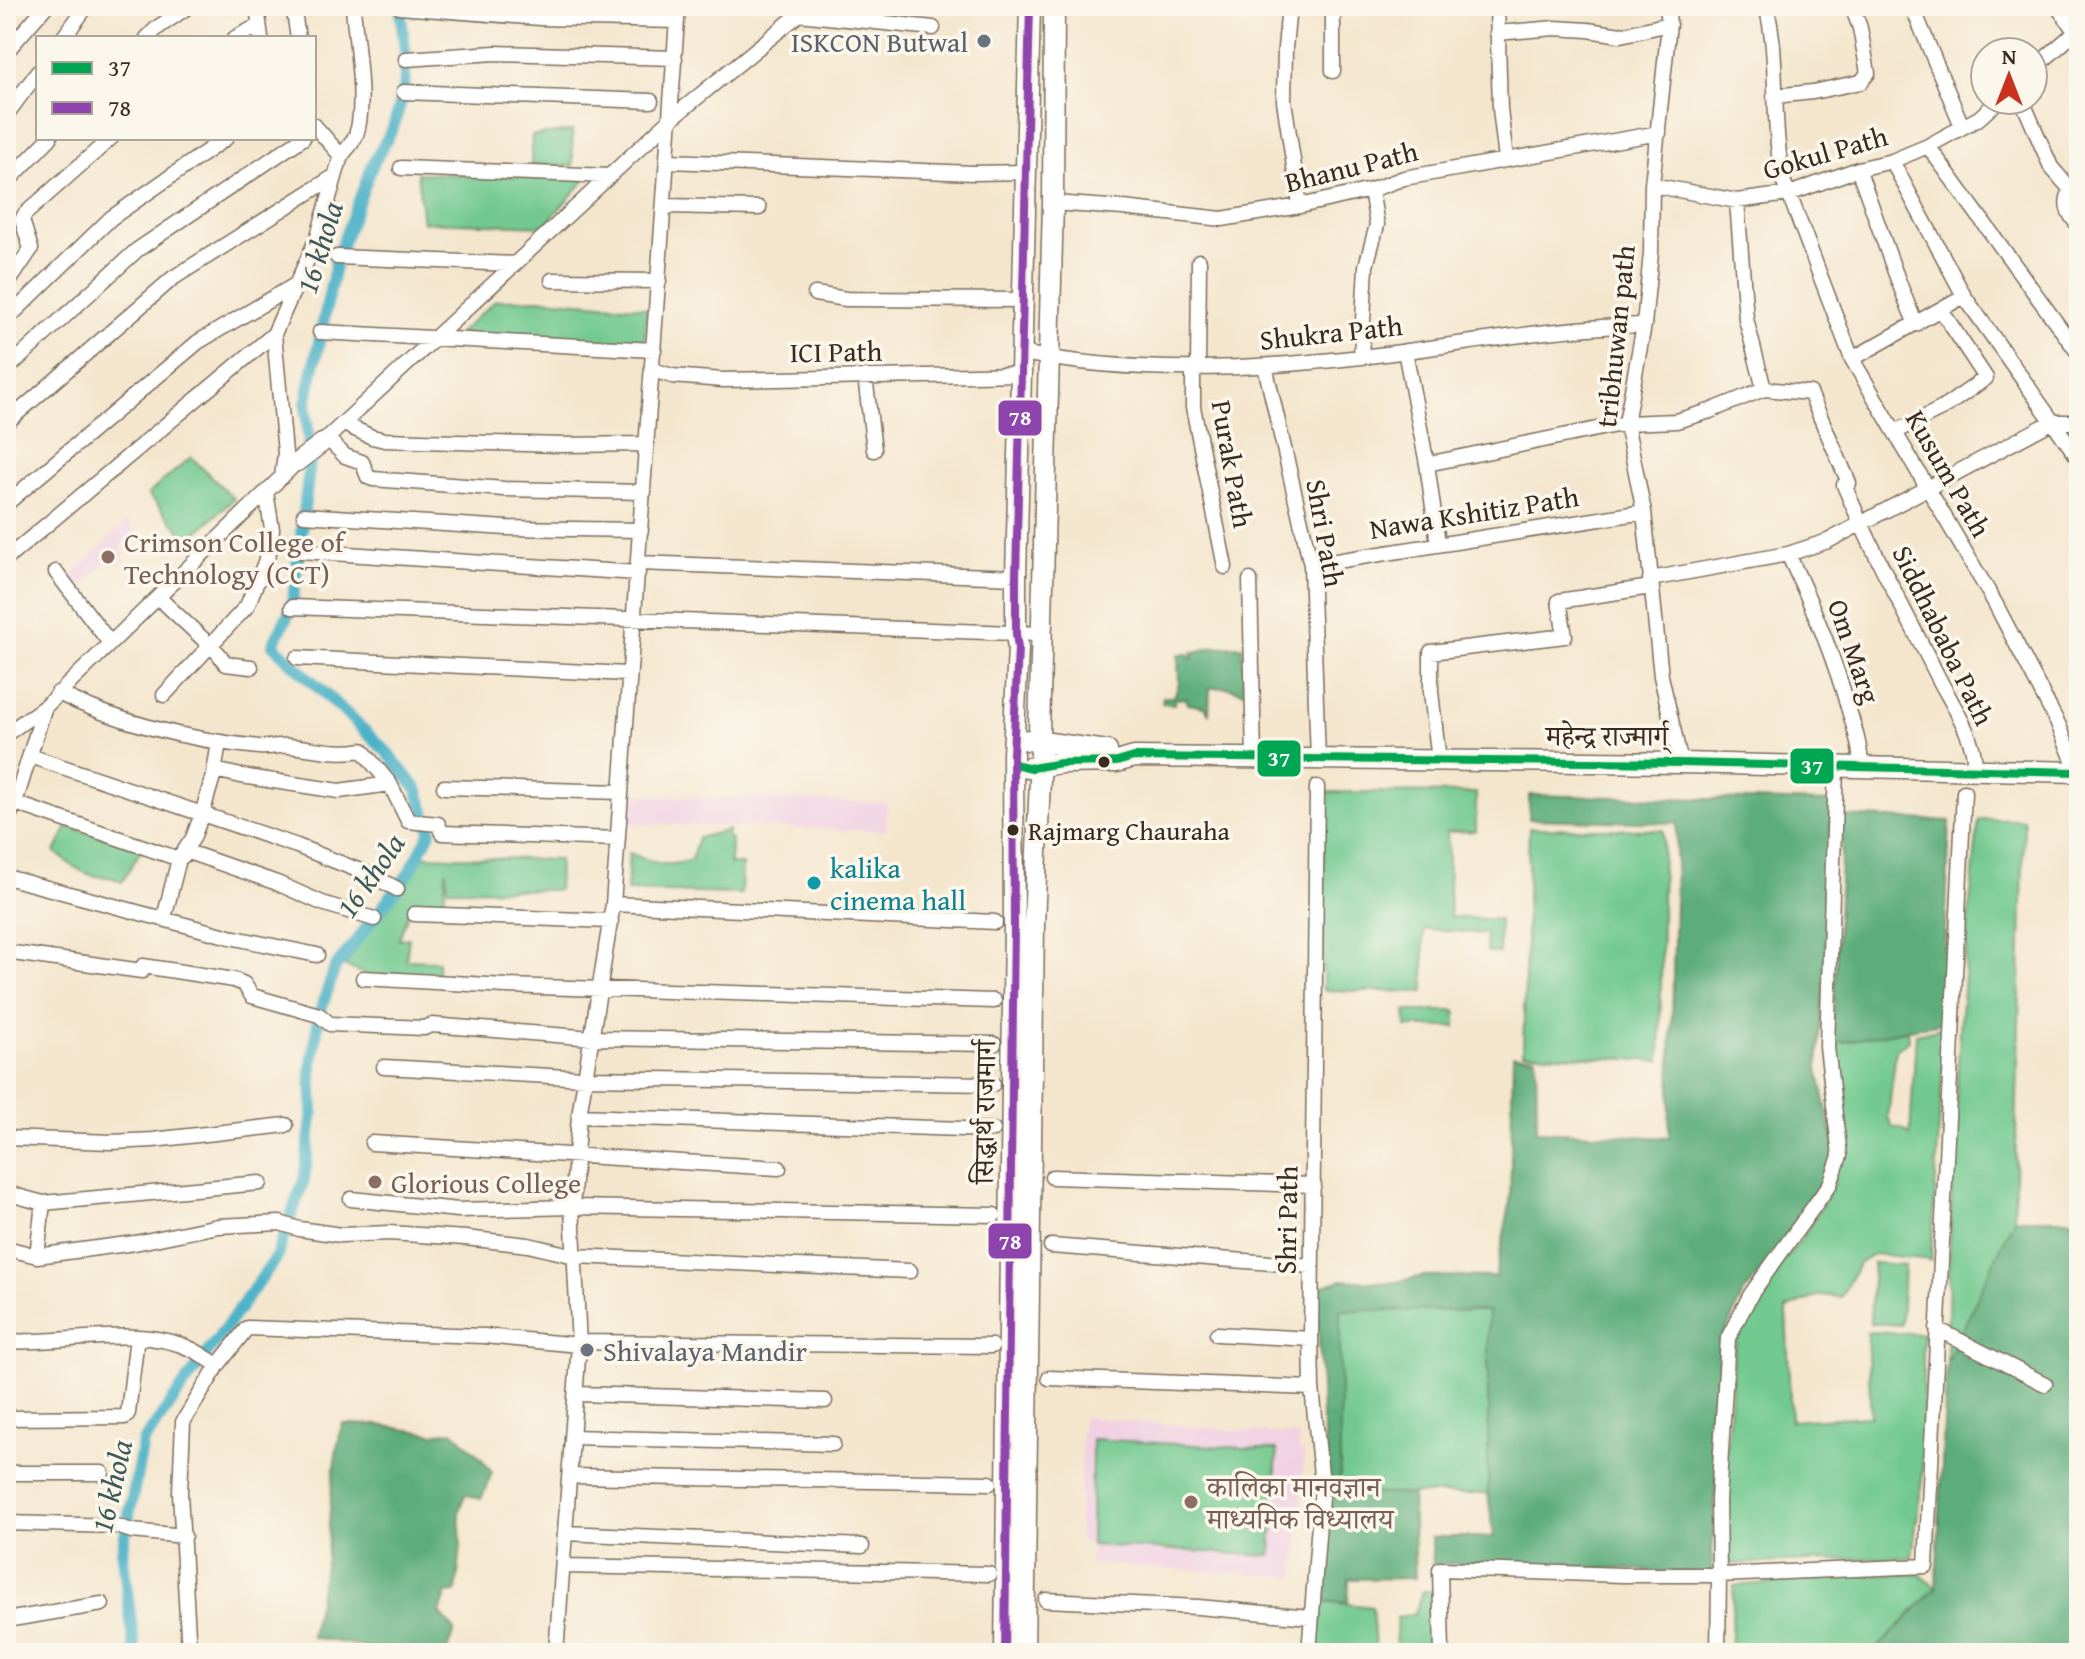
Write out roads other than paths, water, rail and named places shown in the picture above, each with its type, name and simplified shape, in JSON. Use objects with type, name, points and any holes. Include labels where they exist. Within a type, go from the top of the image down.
[{"type":"highway","name":"सिद्धार्थ राजमार्ग","points":[[1005,1653],[1014,764],[1018,648],[1016,577],[1030,6]]},
{"type":"highway","name":"सिद्धार्थ राजमार्ग","points":[[1024,1653],[1041,634],[1053,203],[1054,6]]},
{"type":"highway","name":"महेन्द्र राज्मार्ग्","points":[[1015,742],[1026,739],[1119,752],[1134,757]]},
{"type":"highway","name":"महेन्द्र राज्मार्ग्","points":[[1014,764],[1023,767],[1117,762],[1134,757],[1681,763],[2079,772]]},
{"type":"main road","points":[[297,462],[325,441]]},
{"type":"street","points":[[6,52],[46,6]]},
{"type":"street","points":[[64,36],[87,6]]},
{"type":"street","points":[[149,36],[189,6]]},
{"type":"street","points":[[257,6],[260,32]]},
{"type":"street","points":[[293,6],[298,36]]},
{"type":"street","points":[[6,559],[274,334],[318,236],[341,156],[355,137],[359,122],[359,63],[353,6]]},
{"type":"street","points":[[1289,6],[1284,101],[1300,206]]},
{"type":"street","points":[[1333,6],[1333,71]]},
{"type":"street","points":[[1497,6],[1500,109],[1506,159]]},
{"type":"street","name":"tribhuwan path","points":[[1667,6],[1669,24],[1652,185],[1651,253],[1644,325],[1626,423],[1644,512],[1661,676],[1681,763]]},
{"type":"street","name":"Kusum Path","points":[[1766,6],[1772,27],[1774,96],[1782,181],[1852,359],[1995,603],[2059,726],[2079,772]]},
{"type":"street","points":[[1774,96],[1861,82],[1868,73],[1852,6]]},
{"type":"street","points":[[1912,6],[1962,126]]},
{"type":"street","points":[[2049,55],[2077,30],[2057,6]]},
{"type":"street","points":[[400,7],[540,18],[678,14],[613,904],[579,1116],[572,1207],[579,1344],[556,1653]]},
{"type":"street","points":[[644,492],[504,489],[373,479],[368,477],[362,462],[345,456],[325,441],[672,118],[804,10],[933,28]]},
{"type":"street","points":[[1497,33],[1555,28],[1621,35],[1669,24]]},
{"type":"street","points":[[406,59],[495,53],[675,58]]},
{"type":"street","points":[[6,115],[36,75]]},
{"type":"street","points":[[404,92],[651,101]]},
{"type":"street","name":"Gokul Path","points":[[1652,185],[1737,201],[1789,194],[1858,169],[1892,161],[1928,146],[1981,116]]},
{"type":"street","points":[[2029,116],[2051,167],[2075,187],[2067,202],[2069,214],[2079,226]]},
{"type":"street","points":[[316,129],[341,156]]},
{"type":"street","name":"Bhanu Path","points":[[1053,203],[1222,219],[1300,206],[1371,190],[1404,178],[1659,133]]},
{"type":"street","points":[[6,183],[48,140]]},
{"type":"street","points":[[6,286],[30,254],[31,244],[22,220],[25,214],[109,140]]},
{"type":"street","points":[[6,320],[111,218],[223,140]]},
{"type":"street","points":[[6,370],[137,250],[300,140]]},
{"type":"street","points":[[1928,146],[2079,354]]},
{"type":"street","points":[[668,161],[974,173],[1026,172]]},
{"type":"street","points":[[1892,161],[1964,296],[2079,459]]},
{"type":"street","points":[[401,168],[610,176]]},
{"type":"street","points":[[1858,169],[1881,228],[1895,278],[1916,324]]},
{"type":"street","points":[[6,423],[173,278],[335,176]]},
{"type":"street","points":[[1361,357],[1366,266],[1377,225],[1371,190]]},
{"type":"street","points":[[1427,464],[1626,423],[1676,421],[1764,389],[1746,319],[1737,201]]},
{"type":"street","points":[[665,206],[759,208]]},
{"type":"street","points":[[337,257],[515,264]]},
{"type":"street","name":"Purak Path","points":[[1199,261],[1193,407],[1225,567]]},
{"type":"street","points":[[552,280],[659,281]]},
{"type":"street","points":[[6,504],[198,342],[296,285]]},
{"type":"street","points":[[815,294],[846,299],[1024,300]]},
{"type":"street","points":[[1852,359],[1964,296]]},
{"type":"street","points":[[1895,432],[1943,408],[1986,378],[1941,310]]},
{"type":"street","name":"Shukra Path","points":[[1022,353],[1048,358],[1196,370],[1361,357],[1527,334],[1644,325]]},
{"type":"street","points":[[320,332],[347,336],[437,337],[654,350]]},
{"type":"street","points":[[274,334],[285,453],[282,477]]},
{"type":"street","points":[[1405,351],[1427,464],[1438,543]]},
{"type":"street","name":"Shri Path","points":[[1265,366],[1311,565],[1318,759]]},
{"type":"street","name":"ICI Path","points":[[653,370],[672,376],[723,380],[1022,374]]},
{"type":"street","points":[[865,376],[874,450]]},
{"type":"street","name":"Siddhababa Path","points":[[1764,389],[1810,393],[1849,483],[1844,485],[1861,524],[1962,726],[1975,759],[1975,770]]},
{"type":"street","points":[[1439,761],[1431,692],[1431,652],[1565,636],[1559,601],[1788,554],[1828,541],[2052,422],[2079,422]]},
{"type":"street","points":[[344,424],[385,440],[647,444]]},
{"type":"street","points":[[8,728],[46,706],[297,462]]},
{"type":"street","points":[[164,695],[247,606],[270,550],[272,529],[266,492]]},
{"type":"street","name":"Nawa Kshitiz Path","points":[[1311,565],[1644,512]]},
{"type":"street","points":[[304,515],[507,528],[641,530]]},
{"type":"street","points":[[301,551],[638,568],[1016,577]]},
{"type":"street","name":"Om Marg","points":[[1788,554],[1812,604],[1839,676],[1861,753],[1861,768]]},
{"type":"street","points":[[56,572],[110,643]]},
{"type":"street","points":[[1250,580],[1254,759]]},
{"type":"street","points":[[158,597],[226,664],[251,667]]},
{"type":"street","points":[[292,607],[1041,634]]},
{"type":"street","points":[[297,658],[628,674]]},
{"type":"street","points":[[58,693],[98,713],[191,738],[263,748],[286,745],[342,753],[362,750],[390,784],[408,821],[438,824],[442,833],[618,839]]},
{"type":"street","points":[[6,823],[46,706]]},
{"type":"street","points":[[164,918],[179,859],[193,838],[202,814],[215,770],[219,742]]},
{"type":"street","points":[[30,756],[297,846],[373,876],[397,889]]},
{"type":"street","points":[[1718,1653],[1718,1500],[1728,1338],[1751,1294],[1830,1184],[1840,1156],[1827,1047],[1836,768]]},
{"type":"street","points":[[215,770],[339,791],[390,784]]},
{"type":"street","points":[[444,787],[621,792]]},
{"type":"street","name":"Shri Path","points":[[1309,1653],[1322,1484],[1312,1388],[1311,1339],[1317,787]]},
{"type":"street","points":[[1442,1653],[1440,1569],[1719,1575],[1926,1566],[1964,792]]},
{"type":"street","points":[[15,803],[179,859]]},
{"type":"street","points":[[179,859],[188,852],[277,883],[322,903],[374,919]]},
{"type":"street","points":[[6,877],[230,937],[317,955]]},
{"type":"street","points":[[613,904],[995,922]]},
{"type":"street","points":[[414,914],[611,921]]},
{"type":"street","points":[[6,952],[142,971],[143,966],[234,980],[244,984],[252,996],[319,1015],[330,1024],[424,1028],[432,1025],[593,1038],[994,1044]]},
{"type":"street","points":[[363,978],[994,1001]]},
{"type":"street","points":[[384,1067],[586,1078],[993,1084]]},
{"type":"street","points":[[579,1116],[993,1130]]},
{"type":"street","points":[[6,1138],[111,1142],[286,1125]]},
{"type":"street","points":[[372,1143],[779,1168]]},
{"type":"street","points":[[1052,1177],[1314,1185]]},
{"type":"street","points":[[6,1193],[43,1203],[260,1183]]},
{"type":"street","points":[[351,1199],[458,1210],[572,1207],[994,1215]]},
{"type":"street","points":[[37,1256],[43,1203]]},
{"type":"street","points":[[6,1248],[37,1256],[135,1243],[218,1226],[280,1223],[341,1235],[389,1233],[528,1245],[575,1256],[910,1271]]},
{"type":"street","points":[[1051,1246],[1311,1266]]},
{"type":"street","points":[[189,1653],[180,1493],[183,1422],[212,1362],[247,1328],[484,1336],[579,1344],[992,1346]]},
{"type":"street","points":[[1937,1329],[2045,1384]]},
{"type":"street","points":[[1217,1334],[1311,1339]]},
{"type":"street","points":[[6,1341],[137,1337],[190,1348],[212,1362]]},
{"type":"street","points":[[6,1418],[125,1417],[137,1337]]},
{"type":"street","points":[[1049,1378],[1312,1388]]},
{"type":"street","points":[[576,1394],[825,1401]]},
{"type":"street","points":[[572,1437],[833,1444]]},
{"type":"street","points":[[6,1473],[102,1473]]},
{"type":"street","points":[[570,1476],[990,1483]]},
{"type":"street","points":[[6,1523],[116,1526],[132,1531],[184,1536]]},
{"type":"street","points":[[565,1533],[862,1546]]},
{"type":"street","points":[[563,1566],[989,1574]]},
{"type":"street","points":[[1046,1600],[1198,1607],[1310,1617]]},
{"type":"street","points":[[6,1620],[102,1604]]},
{"type":"waterway","name":"16 khola","points":[[135,1653],[122,1552],[143,1442],[276,1258],[304,1180],[313,1111],[311,1071],[319,1015],[335,968],[409,873],[431,831],[417,789],[386,751],[273,645],[292,607],[310,462],[306,404],[337,257],[373,164],[393,128],[404,92],[406,59],[400,6]]},
{"type":"place","name":"ISKCON Butwal","points":[[984,41]]},
{"type":"place","name":"Crimson College of Technology (CCT)","points":[[108,557]]},
{"type":"place","name":"Rajmarg Chauraha","points":[[1013,830]]},
{"type":"place","name":"kalika cinema hall","points":[[814,883]]},
{"type":"place","name":"Glorious College","points":[[375,1182]]},
{"type":"place","name":"Shivalaya Mandir","points":[[587,1350]]},
{"type":"place","name":"कालिका मानवज्ञान माध्यमिक विध्यालय","points":[[1191,1502]]}]
